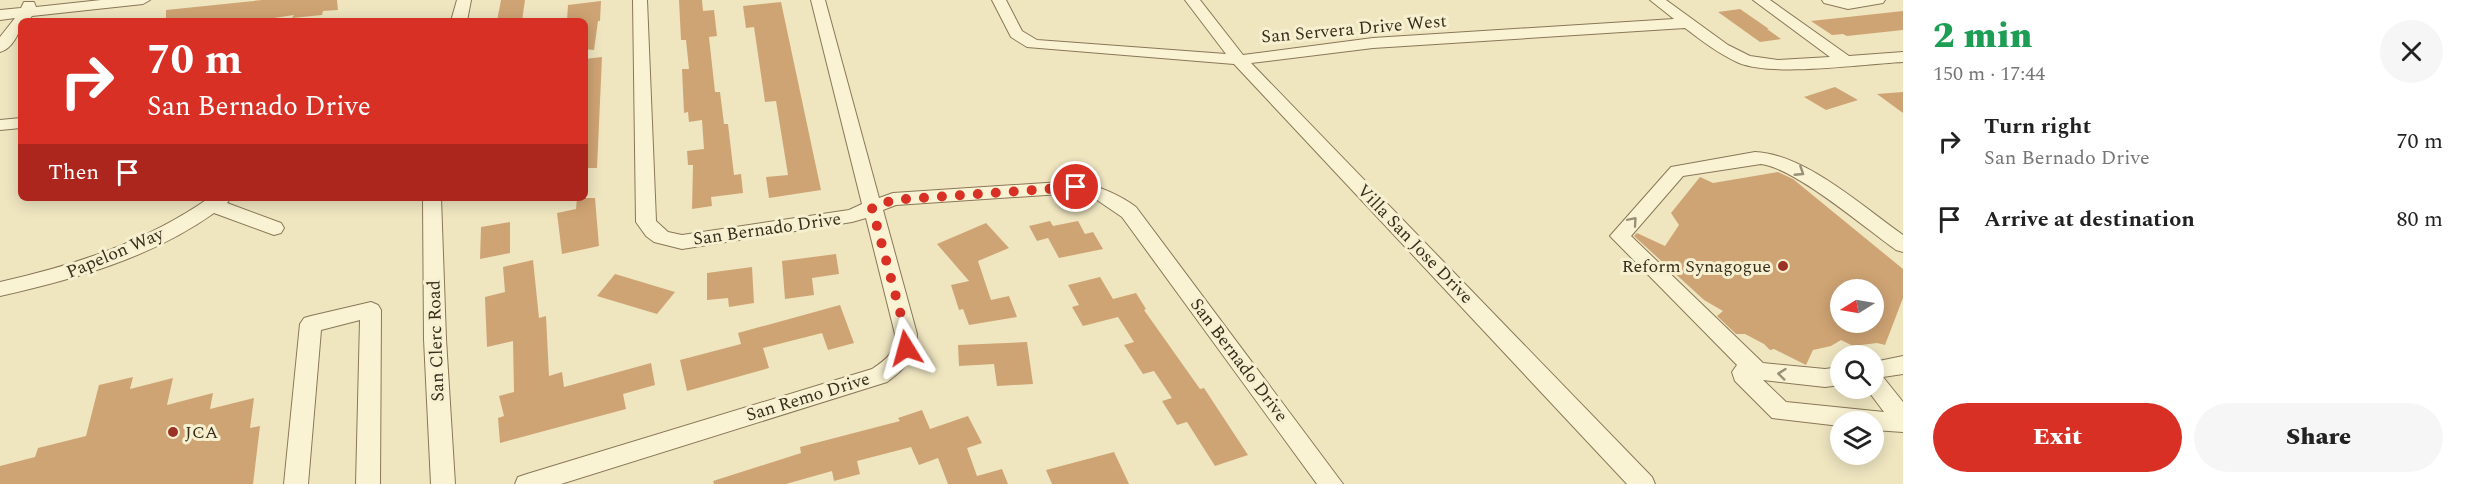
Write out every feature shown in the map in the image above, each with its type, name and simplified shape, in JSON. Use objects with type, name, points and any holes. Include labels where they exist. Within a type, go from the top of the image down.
[{"type":"street","points":[[0,15],[29,6],[143,0]]},
{"type":"street","points":[[460,18],[464,0]]},
{"type":"street","name":"San Bernado Drive","points":[[640,0],[646,222],[652,232],[665,240],[682,242],[852,216],[893,200],[1076,187],[1095,191],[1114,199],[1129,212],[1331,484]]},
{"type":"street","name":"San Remo Drive","points":[[527,484],[879,376],[896,364],[906,348],[906,334],[818,0]]},
{"type":"street","name":"San Servera Drive West","points":[[999,0],[1016,34],[1024,40],[1041,45],[1239,60],[1373,43],[1688,23]]},
{"type":"street","name":"Villa San Jose Drive","points":[[1192,0],[1239,60],[1643,484]]},
{"type":"street","points":[[1657,0],[1722,48],[1746,60],[1778,65],[1903,57]]},
{"type":"street","points":[[1760,0],[1846,61]]},
{"type":"street","points":[[1829,0],[1848,5],[1878,0]]},
{"type":"street","points":[[0,47],[18,22]]},
{"type":"street","points":[[0,125],[18,123]]},
{"type":"street","points":[[1757,371],[1620,236],[1677,171],[1755,158],[1782,161],[1903,245]]},
{"type":"street","name":"San Clerc Road","points":[[432,201],[435,339],[443,484]]},
{"type":"street","points":[[218,202],[274,228]]},
{"type":"street","name":"Papelon Way","points":[[0,289],[61,275],[105,260],[179,225],[218,202]]},
{"type":"street","points":[[296,484],[311,324],[371,310],[368,484]]},
{"type":"street","points":[[1884,368],[1903,365]]},
{"type":"street","points":[[1830,377],[1757,371],[1743,372],[1743,375],[1780,411],[1903,421]]},
{"type":"street","points":[[1884,395],[1903,421]]},
{"type":"building","points":[[262,0],[337,0],[338,10],[323,11],[322,15],[292,18],[294,15],[274,18],[166,18],[166,10]]},
{"type":"building","points":[[501,0],[525,0],[522,18],[498,18]]},
{"type":"building","points":[[679,0],[702,0],[703,11],[714,10],[717,36],[709,37],[715,92],[720,92],[724,124],[728,124],[734,175],[741,174],[743,193],[711,197],[712,206],[692,209],[693,165],[688,165],[687,151],[704,149],[702,120],[689,122],[688,112],[684,113],[682,69],[689,69],[686,40],[681,40]]},
{"type":"building","points":[[601,1],[600,21],[598,21],[594,50],[588,49],[588,18],[567,18],[568,5]]},
{"type":"building","points":[[781,2],[821,190],[769,198],[766,177],[788,175],[776,101],[765,102],[754,27],[746,28],[743,6]]},
{"type":"building","points":[[1740,9],[1781,39],[1760,42],[1718,12]]},
{"type":"building","points":[[1903,11],[1903,30],[1847,36],[1832,35],[1811,21]]},
{"type":"building","points":[[602,57],[597,168],[588,168],[588,59]]},
{"type":"building","points":[[1835,87],[1858,100],[1826,110],[1804,97]]},
{"type":"building","points":[[1903,92],[1903,113],[1877,94]]},
{"type":"building","name":"Reform Synagogue","points":[[1778,172],[1793,179],[1903,269],[1903,298],[1885,345],[1877,343],[1851,345],[1841,340],[1830,346],[1813,350],[1806,365],[1774,349],[1770,350],[1764,344],[1745,334],[1736,334],[1717,316],[1723,311],[1704,300],[1634,236],[1637,233],[1665,246],[1679,225],[1671,213],[1700,177],[1713,183]]},
{"type":"building","points":[[588,198],[595,198],[599,246],[562,254],[557,213],[576,209],[577,201],[588,201]]},
{"type":"building","points":[[1050,221],[1053,226],[1078,221],[1085,234],[1093,232],[1103,249],[1059,258],[1048,238],[1037,241],[1029,226]]},
{"type":"building","points":[[510,222],[510,253],[480,259],[481,227]]},
{"type":"building","points":[[986,223],[1009,248],[978,261],[991,300],[1009,296],[1017,317],[969,325],[963,309],[959,310],[951,285],[969,281],[937,244]]},
{"type":"building","points":[[836,254],[839,274],[812,278],[814,295],[785,299],[782,261]]},
{"type":"building","points":[[533,260],[539,318],[546,316],[549,376],[562,372],[564,387],[651,363],[655,385],[623,394],[626,409],[500,443],[498,418],[504,416],[499,396],[514,392],[513,341],[487,347],[485,297],[505,292],[503,267]]},
{"type":"building","points":[[752,267],[754,303],[729,307],[728,298],[707,300],[707,273]]},
{"type":"building","points":[[615,274],[675,292],[657,314],[597,296]]},
{"type":"building","points":[[1100,277],[1113,299],[1136,293],[1146,309],[1144,310],[1200,389],[1204,388],[1248,455],[1215,466],[1187,422],[1177,425],[1162,401],[1172,398],[1154,371],[1143,374],[1124,345],[1134,342],[1118,317],[1083,326],[1072,307],[1079,305],[1068,285]]},
{"type":"building","points":[[840,305],[854,343],[828,350],[822,333],[763,348],[769,368],[687,391],[680,360],[741,344],[738,333]]},
{"type":"building","points":[[1027,342],[1033,384],[997,386],[994,364],[959,366],[958,345]]},
{"type":"building","name":"JCA","points":[[133,377],[130,389],[173,378],[167,405],[213,393],[210,409],[254,398],[250,428],[260,426],[253,484],[0,484],[0,466],[35,457],[38,448],[86,436],[99,385]]},
{"type":"building","points":[[922,410],[930,429],[968,416],[982,443],[967,448],[977,476],[1002,469],[1008,484],[948,484],[938,458],[919,465],[911,447],[857,461],[860,474],[834,481],[832,471],[786,484],[714,484],[713,481],[801,453],[800,447],[900,421],[898,418]]},
{"type":"building","points":[[1114,452],[1129,484],[1052,484],[1046,470]]},
{"type":"place","name":"Reform Synagogue","points":[[1783,266]]},
{"type":"place","name":"JCA","points":[[173,432]]},
{"type":"route","points":[[906,348],[906,334],[872,208],[893,200],[1076,187]]}]
